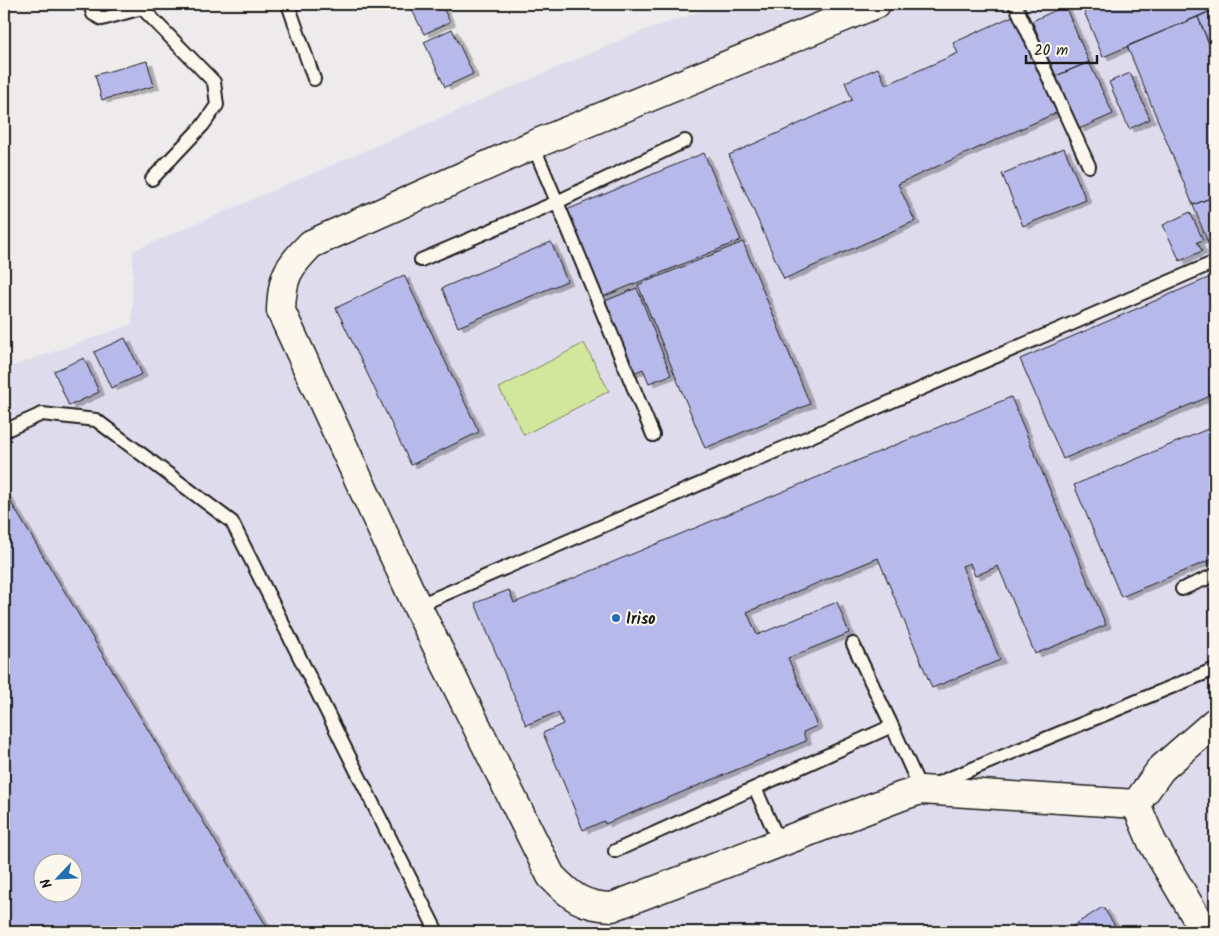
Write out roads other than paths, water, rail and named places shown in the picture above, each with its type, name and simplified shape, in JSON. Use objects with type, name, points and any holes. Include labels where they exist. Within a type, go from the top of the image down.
[{"type":"street","points":[[876,4],[533,145],[311,244],[287,272],[281,294],[281,311],[417,606],[551,876],[567,893],[585,904],[612,907],[922,790],[1136,804]]},
{"type":"street","points":[[1136,804],[1161,769],[1215,722]]},
{"type":"street","points":[[1136,804],[1152,842],[1205,932]]},
{"type":"lane","points":[[90,4],[93,14],[102,19],[142,6],[214,82],[217,105],[203,125],[152,179]]},
{"type":"lane","points":[[288,4],[314,79]]},
{"type":"lane","points":[[1015,4],[1089,166]]},
{"type":"lane","points":[[421,260],[558,202],[685,141]]},
{"type":"lane","points":[[533,145],[653,435]]},
{"type":"lane","points":[[417,606],[1215,262]]},
{"type":"lane","points":[[4,431],[42,414],[96,420],[232,522],[437,932]]},
{"type":"lane","points":[[1182,589],[1215,575]]},
{"type":"lane","points":[[853,644],[922,790],[1215,669]]},
{"type":"lane","points":[[615,851],[892,726]]},
{"type":"lane","points":[[755,788],[780,844]]},
{"type":"place","name":"Iriso","points":[[616,618]]}]
